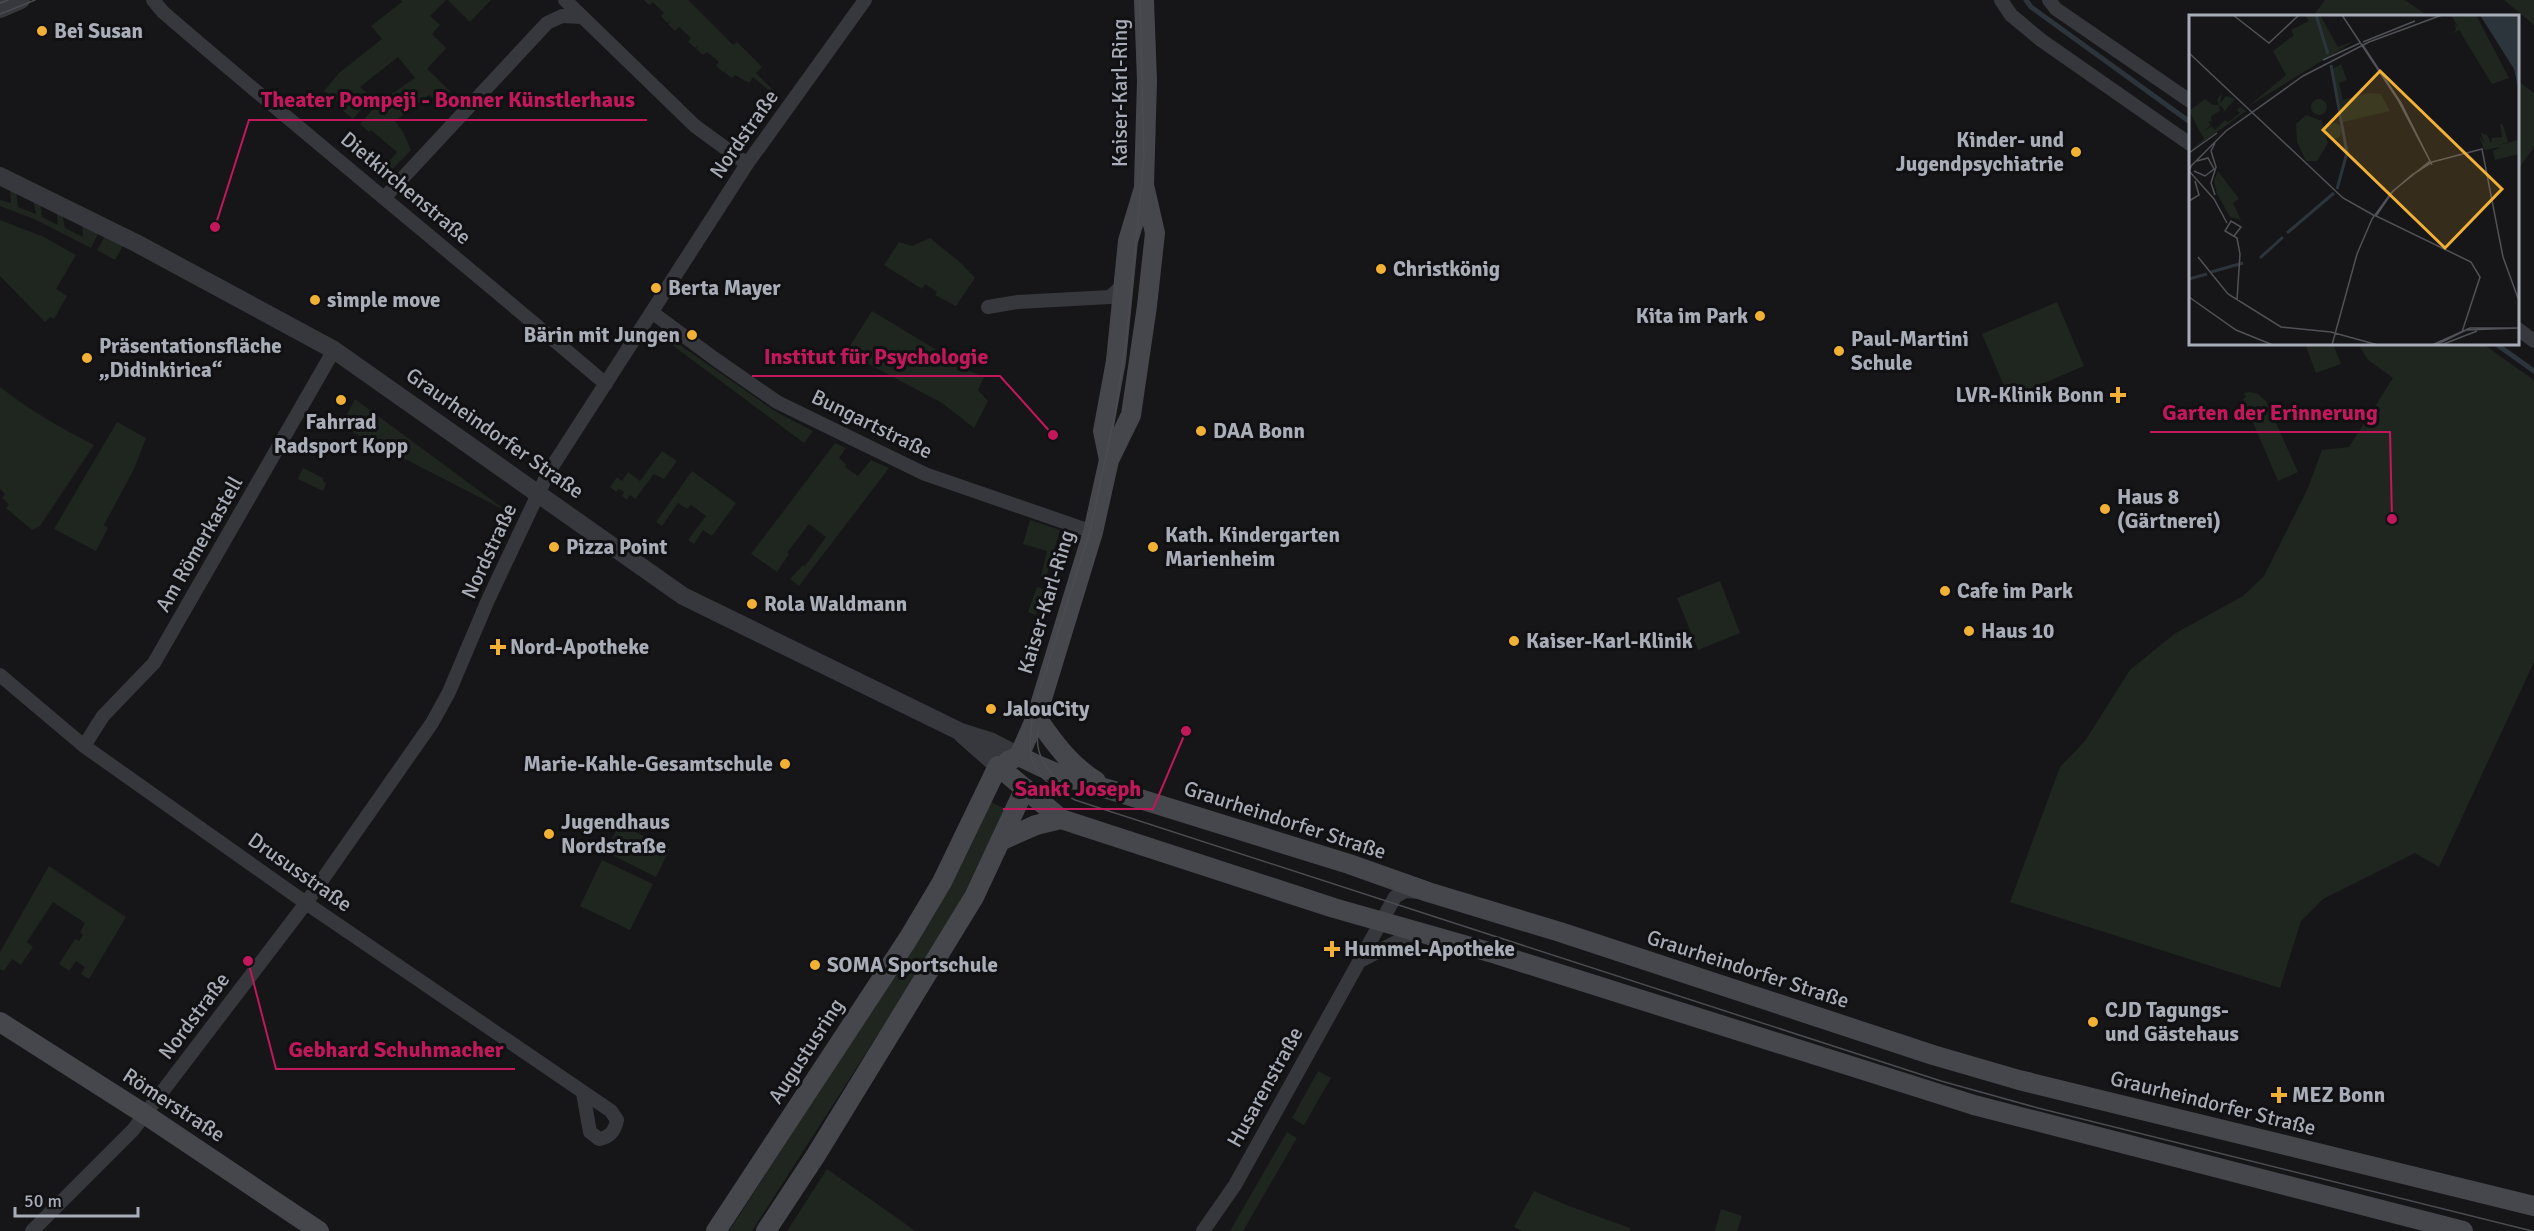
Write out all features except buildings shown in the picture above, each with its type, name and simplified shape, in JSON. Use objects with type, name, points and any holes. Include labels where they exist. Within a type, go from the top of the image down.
[{"type":"main road","name":"Kaiser-Karl-Ring","points":[[1110,460],[1103,431],[1116,361],[1128,241],[1144,185],[1147,81],[1144,0]]},
{"type":"main road","name":"Kaiser-Karl-Ring","points":[[1019,756],[1037,715],[1093,532],[1110,460],[1131,415],[1155,233],[1144,185]]},
{"type":"main road","points":[[1037,715],[1056,745],[1080,772],[1111,790]]},
{"type":"main road","points":[[766,1231],[816,1155],[963,915],[1000,841],[1025,788],[1019,756],[998,766]]},
{"type":"main road","name":"Graurheindorfer Straße","points":[[1019,756],[1049,771],[1428,892],[1550,928],[1775,1005],[2019,1080],[2534,1206]]},
{"type":"main road","name":"Graurheindorfer Straße","points":[[998,766],[1061,819],[1381,922],[1496,954],[1974,1105],[2463,1231]]},
{"type":"main road","name":"Augustusring","points":[[716,1231],[908,939],[942,882],[998,766]]},
{"type":"main road","points":[[1000,841],[1036,825],[1061,819]]},
{"type":"main road","name":"Römerstraße","points":[[0,1022],[146,1115],[319,1231]]},
{"type":"street","points":[[0,9],[21,0]]},
{"type":"street","name":"Dietkirchenstraße","points":[[153,0],[163,12],[270,104],[386,197],[606,384]]},
{"type":"street","points":[[565,0],[694,126],[747,164]]},
{"type":"street","name":"Nordstraße","points":[[32,1231],[126,1139],[146,1115],[306,903],[432,723],[449,692],[548,473],[747,164],[865,0]]},
{"type":"street","points":[[2001,0],[2012,15],[2040,40],[2189,143]]},
{"type":"street","points":[[2049,0],[2056,9],[2189,100]]},
{"type":"street","points":[[386,197],[547,23],[562,16],[582,17]]},
{"type":"street","name":"Graurheindorfer Straße","points":[[0,176],[136,243],[334,350],[683,596],[961,732],[990,741],[1019,756]]},
{"type":"street","points":[[988,307],[1018,302],[1110,297],[1124,285]]},
{"type":"street","name":"Bungartstraße","points":[[653,313],[777,402],[925,474],[1093,532]]},
{"type":"street","points":[[2519,330],[2534,341]]},
{"type":"street","name":"Am Römerkastell","points":[[84,746],[103,716],[154,663],[334,350]]},
{"type":"street","name":"Drususstraße","points":[[0,675],[84,746],[306,903],[583,1093]]},
{"type":"street","name":"Graurheindorfer Straße","points":[[961,732],[998,766]]},
{"type":"street","points":[[1378,875],[1395,897],[1405,891],[1428,892]]},
{"type":"street","name":"Husarenstraße","points":[[1203,1231],[1235,1185],[1395,897]]},
{"type":"street","points":[[1360,961],[1402,939],[1423,934]]},
{"type":"shaded area","points":[[401,0],[446,0],[430,16],[440,25],[432,34],[446,48],[427,69],[451,92],[433,98],[429,95],[395,121],[411,150],[383,179],[378,175],[397,152],[371,130],[369,132],[360,124],[377,104],[415,78],[398,57],[360,87],[372,97],[353,119],[341,109],[343,106],[324,91],[339,73],[382,39],[371,26],[402,2]]},
{"type":"shaded area","points":[[448,0],[491,0],[470,22]]},
{"type":"shaded area","points":[[644,0],[688,0],[733,45],[737,42],[762,67],[756,73],[775,92],[774,95],[753,77],[749,83],[735,75],[732,78],[724,72],[727,68],[723,72],[716,66],[719,62],[707,52],[703,55],[696,49],[699,45],[695,48],[688,42],[691,38],[679,27],[675,31],[668,24],[671,20],[667,23],[661,16],[664,13],[653,2],[649,5]]},
{"type":"shaded area","points":[[2325,0],[2405,0],[2427,15],[2314,15]]},
{"type":"shaded area","points":[[2504,0],[2534,0],[2534,25]]},
{"type":"shaded area","points":[[2519,82],[2534,93],[2534,147],[2519,169]]},
{"type":"shaded area","points":[[10,189],[16,192],[18,207],[36,214],[33,199],[40,202],[42,217],[58,225],[56,209],[62,213],[65,228],[83,237],[82,223],[99,232],[91,248],[34,219],[0,206],[0,200],[11,203]]},
{"type":"shaded area","points":[[0,220],[44,237],[76,255],[56,289],[67,296],[54,319],[50,317],[45,322],[0,276]]},
{"type":"shaded area","points":[[105,236],[123,246],[115,260],[97,250]]},
{"type":"shaded area","points":[[930,238],[962,264],[975,278],[956,306],[935,295],[937,292],[925,284],[922,289],[884,265],[899,242],[912,246]]},
{"type":"shaded area","points":[[2057,302],[2084,366],[2009,398],[1982,334]]},
{"type":"shaded area","points":[[872,311],[955,361],[953,364],[984,377],[978,390],[988,401],[974,428],[942,403],[846,352]]},
{"type":"shaded area","points":[[658,330],[778,413],[813,431],[804,443],[656,333]]},
{"type":"shaded area","points":[[2305,345],[2333,345],[2341,364],[2316,373]]},
{"type":"shaded area","points":[[2359,345],[2484,345],[2534,380],[2534,662],[2439,867],[2415,853],[2323,899],[2301,921],[2280,988],[2010,902],[2060,767],[2085,741],[2130,670],[2174,634],[2243,596],[2264,576],[2308,488],[2322,450],[2349,447],[2393,378],[2368,360]]},
{"type":"shaded area","points":[[0,387],[46,418],[94,445],[40,526],[32,530],[6,508],[9,504],[2,498],[5,494],[0,489]]},
{"type":"shaded area","points":[[2244,393],[2258,394],[2266,401],[2298,472],[2278,481],[2243,399],[2246,397]]},
{"type":"shaded area","points":[[355,399],[508,512],[341,426]]},
{"type":"shaded area","points":[[117,422],[146,438],[134,469],[104,525],[108,528],[96,551],[54,529]]},
{"type":"shaded area","points":[[835,443],[846,448],[839,458],[846,464],[845,467],[858,476],[871,460],[889,468],[799,586],[790,579],[803,565],[805,566],[826,537],[809,524],[787,553],[789,554],[777,572],[751,554]]},
{"type":"shaded area","points":[[662,451],[677,461],[664,479],[654,474],[635,499],[630,495],[627,500],[622,496],[624,492],[619,489],[616,492],[610,487],[617,477],[622,481],[628,472],[640,481]]},
{"type":"shaded area","points":[[303,468],[323,478],[326,483],[323,491],[298,479]]},
{"type":"shaded area","points":[[692,471],[736,503],[712,536],[703,530],[694,544],[688,540],[706,516],[691,505],[687,509],[678,503],[662,526],[656,522]]},
{"type":"shaded area","points":[[1030,520],[1060,530],[1046,578],[1041,576],[1047,551],[1023,544]]},
{"type":"shaded area","points":[[1720,581],[1740,633],[1698,650],[1677,598]]},
{"type":"shaded area","points":[[1037,587],[1043,589],[1036,615],[1028,612]]},
{"type":"shaded area","points":[[990,801],[1005,809],[952,919],[752,1231],[729,1231],[900,967]]},
{"type":"shaded area","points":[[619,824],[670,849],[656,877],[606,852]]},
{"type":"shaded area","points":[[602,860],[653,884],[630,930],[580,906]]},
{"type":"shaded area","points":[[49,866],[126,917],[89,979],[81,974],[85,967],[76,961],[69,971],[59,964],[75,939],[79,941],[83,935],[80,932],[85,923],[53,902],[27,942],[33,947],[21,965],[12,959],[4,971],[0,969],[0,952]]},
{"type":"shaded area","points":[[1318,1071],[1331,1078],[1304,1125],[1292,1118]]},
{"type":"shaded area","points":[[1287,1132],[1297,1138],[1243,1231],[1230,1231]]},
{"type":"shaded area","points":[[827,1169],[903,1222],[915,1231],[787,1231]]},
{"type":"shaded area","points":[[1534,1191],[1630,1228],[1630,1231],[1522,1231],[1514,1227]]},
{"type":"shaded area","points":[[1721,1209],[1742,1216],[1737,1231],[1715,1231]]},
{"type":"waterway","points":[[2026,0],[2031,7],[2189,121]]},
{"type":"waterway","points":[[2497,345],[2534,371]]},
{"type":"tram line","points":[[0,3],[8,0]]},
{"type":"tram line","points":[[0,14],[35,0]]},
{"type":"tram line","points":[[1140,0],[1144,157],[1127,334],[1115,414],[1090,531],[1034,708],[1031,753],[1034,764],[1047,782],[1075,800],[1941,1081],[2038,1108],[2532,1231]]},
{"type":"tram line","points":[[1038,731],[1037,741],[1041,758],[1050,772],[1071,789]]},
{"type":"place","name":"Bei Susan","points":[[42,31]]},
{"type":"place","name":"Kinder- und Jugendpsychiatrie","points":[[2076,152]]},
{"type":"place","name":"Theater Pompeji - Bonner Künstlerhaus","points":[[215,227]]},
{"type":"place","name":"Christkönig","points":[[1381,269]]},
{"type":"place","name":"Berta Mayer","points":[[656,288]]},
{"type":"place","name":"simple move","points":[[315,300]]},
{"type":"place","name":"Kita im Park","points":[[1760,316]]},
{"type":"place","name":"Bärin mit Jungen","points":[[692,335]]},
{"type":"place","name":"Paul-Martini Schule","points":[[1839,351]]},
{"type":"place","name":"Präsentationsfläche „Didinkirica“","points":[[87,358]]},
{"type":"place","name":"LVR-Klinik Bonn","points":[[2118,395]]},
{"type":"place","name":"Fahrrad Radsport Kopp","points":[[341,400]]},
{"type":"place","name":"DAA Bonn","points":[[1201,431]]},
{"type":"place","name":"Institut für Psychologie","points":[[1053,435]]},
{"type":"place","name":"Haus 8 (Gärtnerei)","points":[[2105,509]]},
{"type":"place","name":"Garten der Erinnerung","points":[[2392,519]]},
{"type":"place","name":"Pizza Point","points":[[554,547]]},
{"type":"place","name":"Kath. Kindergarten Marienheim","points":[[1153,547]]},
{"type":"place","name":"Cafe im Park","points":[[1945,591]]},
{"type":"place","name":"Rola Waldmann","points":[[752,604]]},
{"type":"place","name":"Haus 10","points":[[1969,631]]},
{"type":"place","name":"Kaiser-Karl-Klinik","points":[[1514,641]]},
{"type":"place","name":"Nord-Apotheke","points":[[498,647]]},
{"type":"place","name":"JalouCity","points":[[991,709]]},
{"type":"place","name":"Sankt Joseph","points":[[1186,731]]},
{"type":"place","name":"Marie-Kahle-Gesamtschule","points":[[785,764]]},
{"type":"place","name":"Jugendhaus Nordstraße","points":[[549,834]]},
{"type":"place","name":"Hummel-Apotheke","points":[[1332,949]]},
{"type":"place","name":"Gebhard Schuhmacher","points":[[248,961]]},
{"type":"place","name":"SOMA Sportschule","points":[[815,965]]},
{"type":"place","name":"CJD Tagungs- und Gästehaus","points":[[2093,1022]]},
{"type":"place","name":"MEZ Bonn","points":[[2279,1095]]}]
